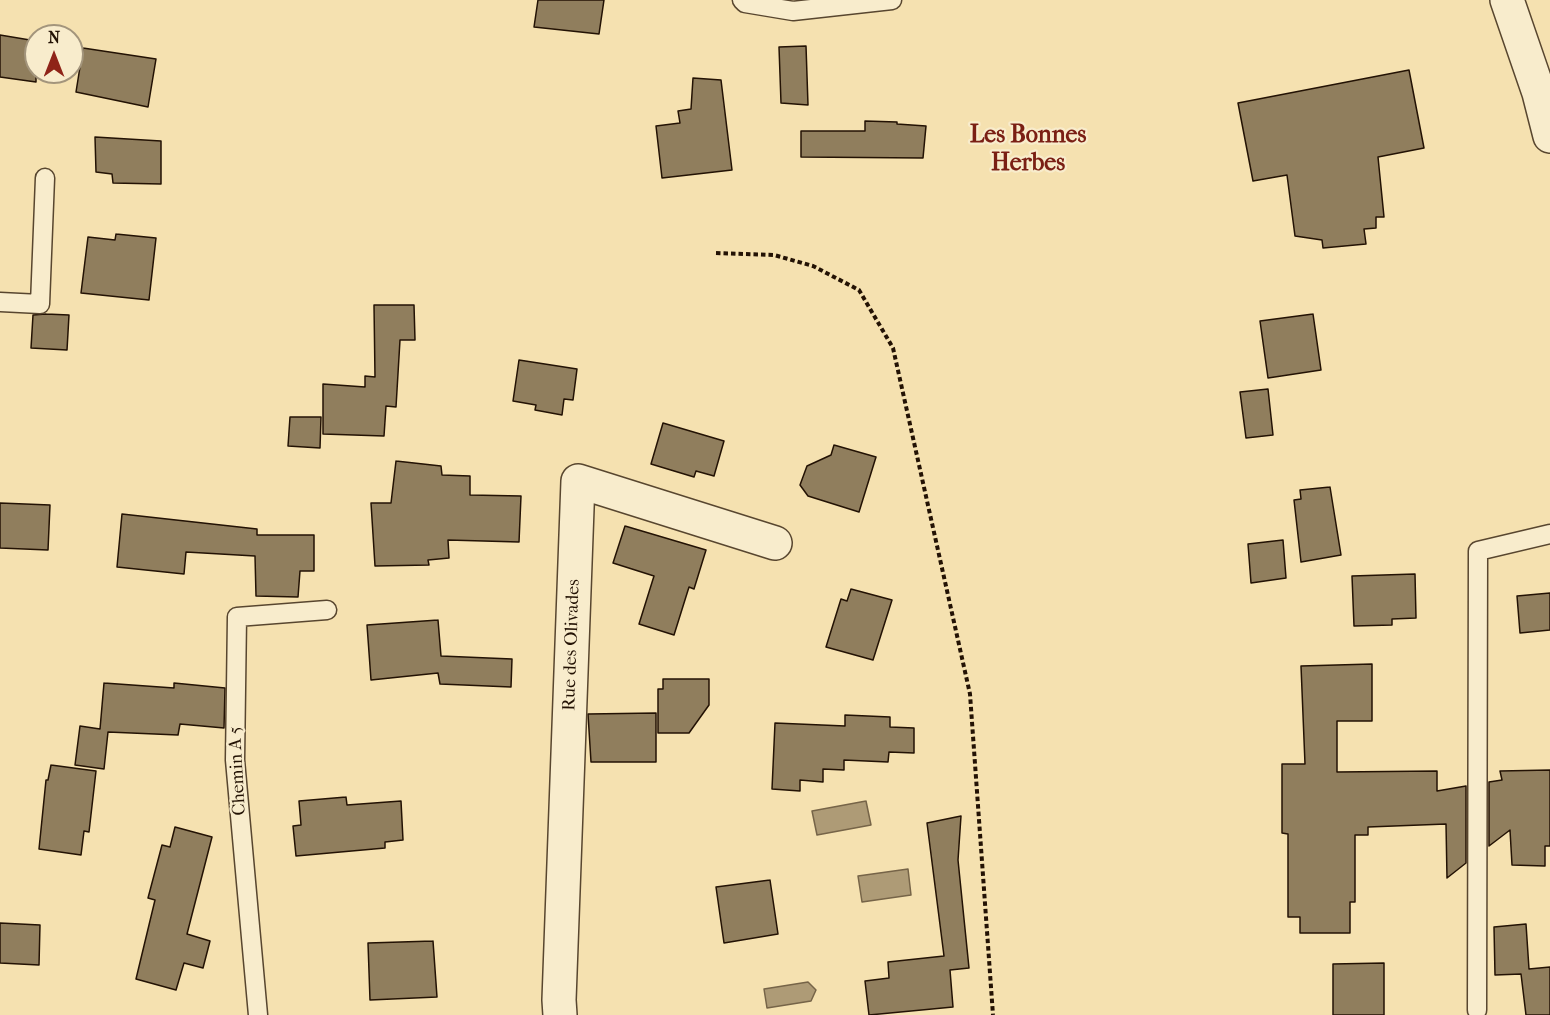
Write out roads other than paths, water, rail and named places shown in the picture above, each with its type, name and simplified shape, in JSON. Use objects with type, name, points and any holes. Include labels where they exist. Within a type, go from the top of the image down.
[{"type":"street","points":[[1507,0],[1544,91],[1550,136]]},
{"type":"street","name":"Rue des Olivades","points":[[560,1015],[578,482],[775,543]]},
{"type":"lane","points":[[742,0],[745,3],[793,11],[892,0]]},
{"type":"lane","points":[[0,302],[40,304],[45,178]]},
{"type":"lane","points":[[1477,1010],[1478,551],[1550,534]]},
{"type":"lane","name":"Chemin A 5","points":[[258,1015],[235,760],[237,617],[327,610]]},
{"type":"district","name":"Les Bonnes Herbes","points":[[1028,150]]}]
